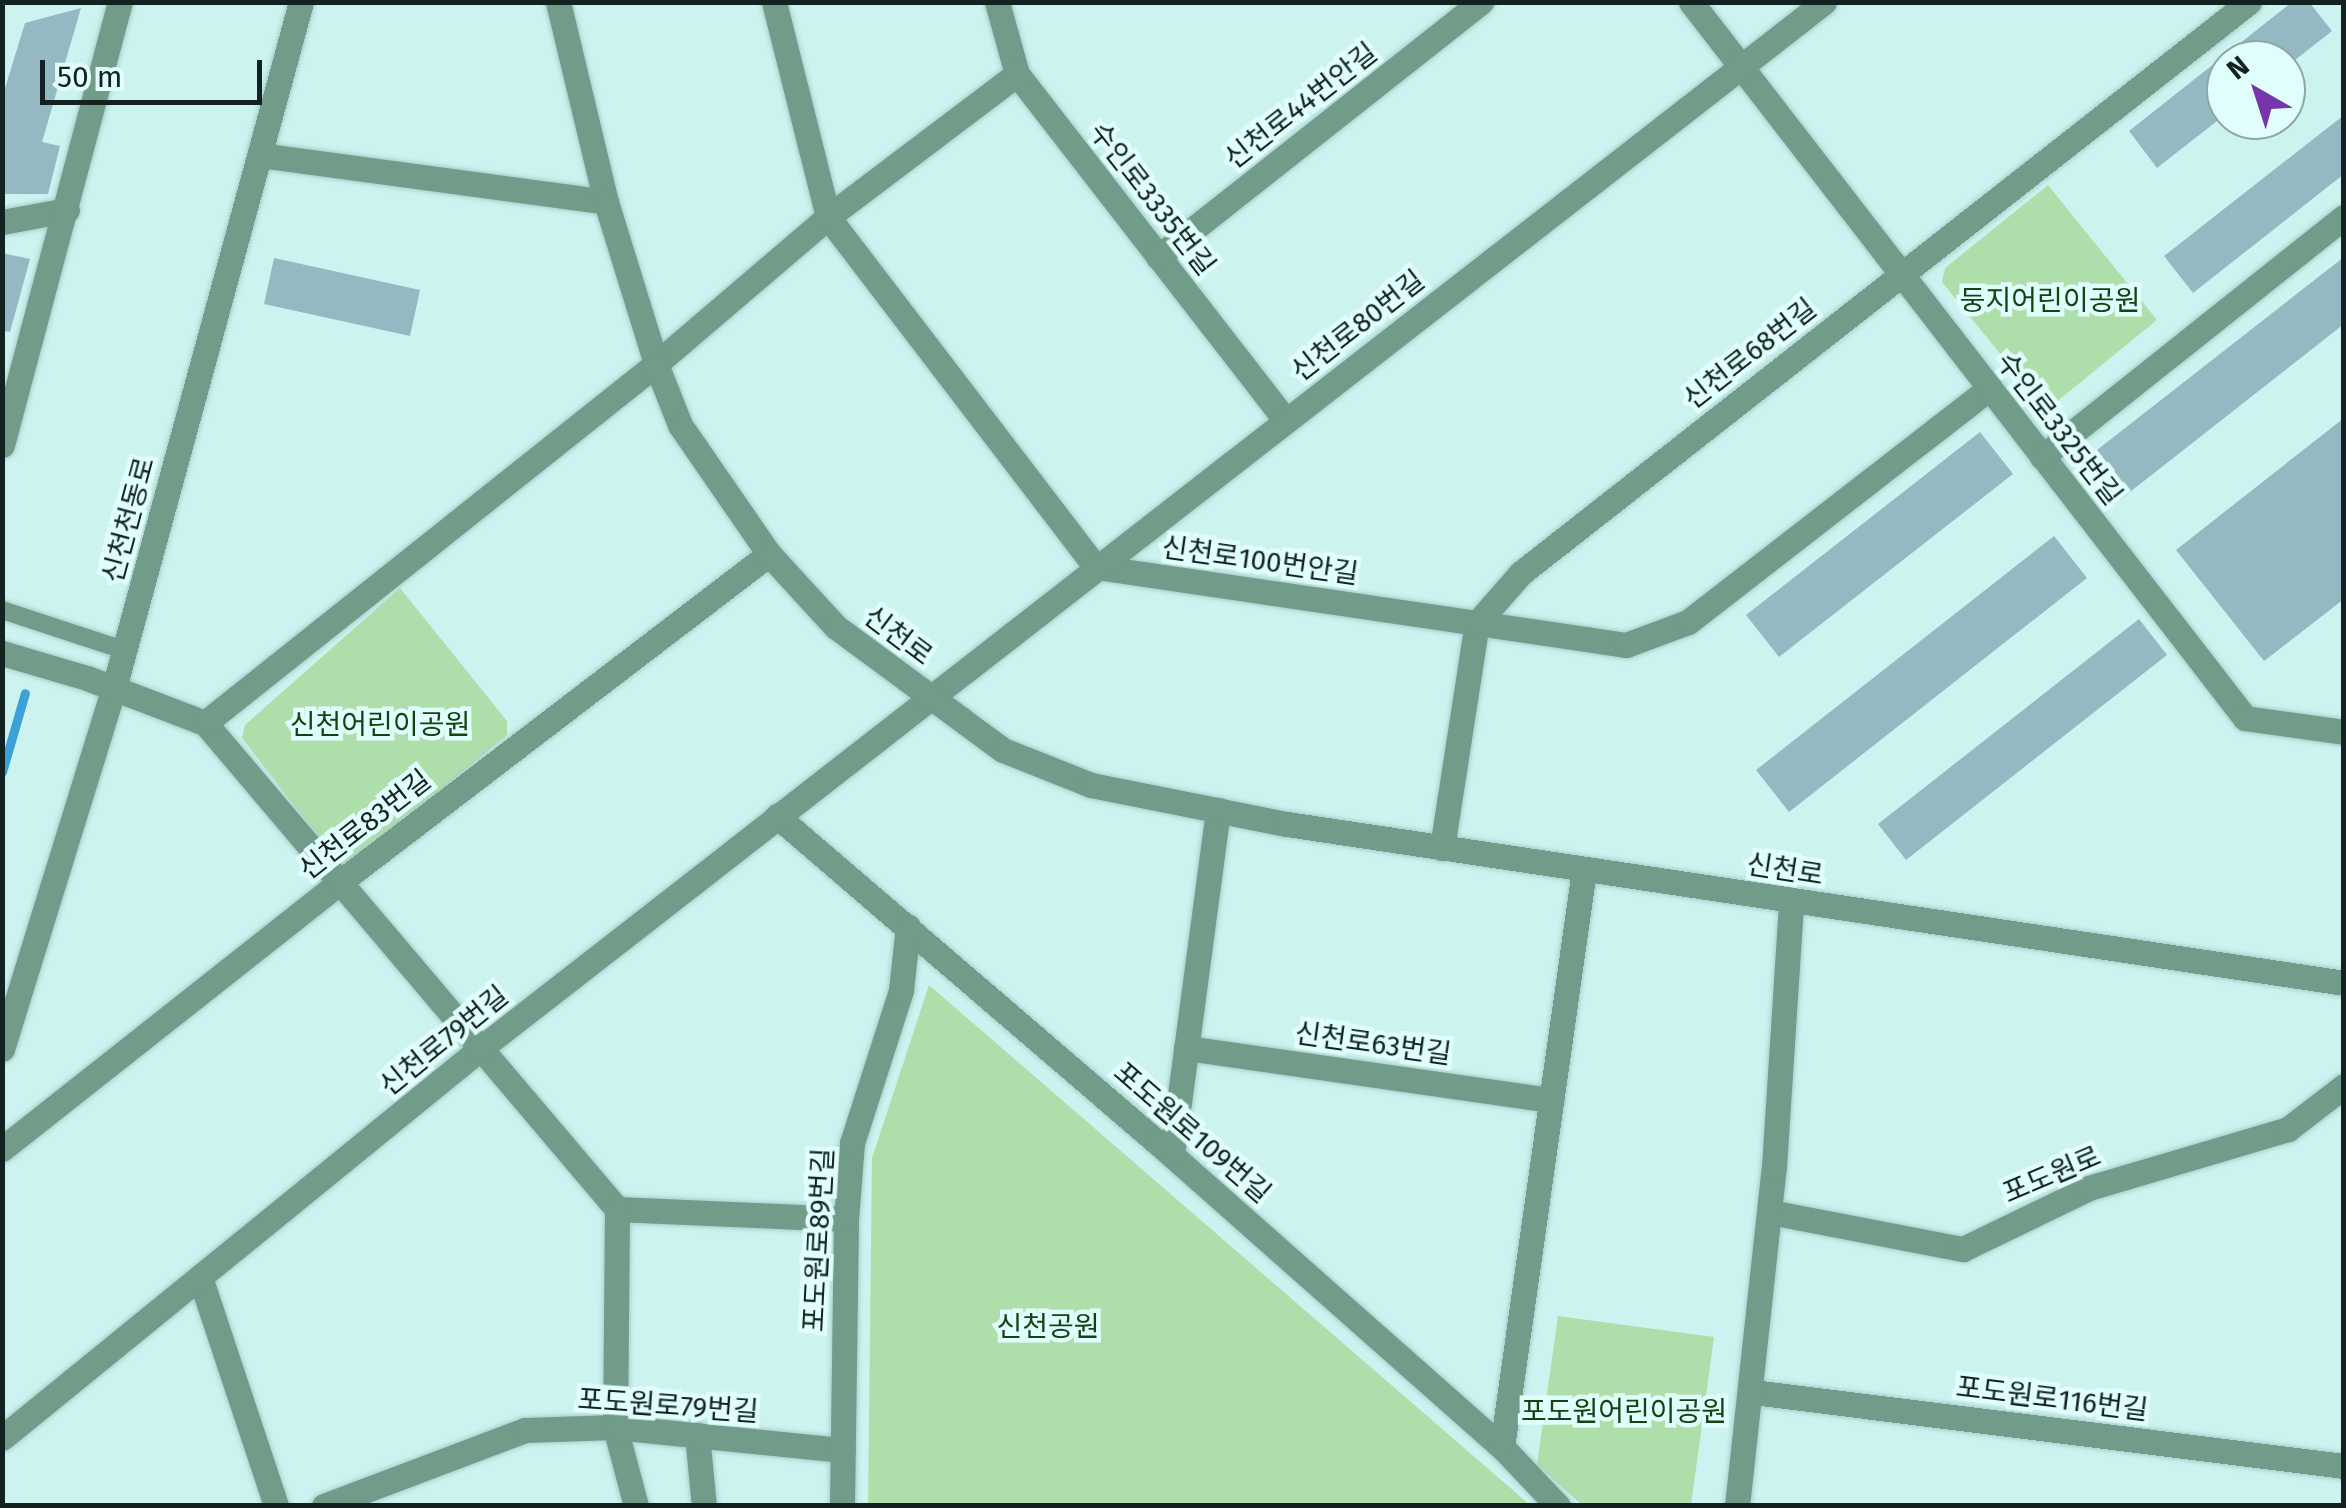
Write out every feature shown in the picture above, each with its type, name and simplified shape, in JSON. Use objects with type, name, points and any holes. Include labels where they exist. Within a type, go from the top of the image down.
[{"type":"street","points":[[2,445],[120,2]]},
{"type":"street","name":"신천천동로","points":[[2,1049],[114,688],[302,2]]},
{"type":"street","name":"신천로","points":[[558,2],[606,202],[656,364],[680,425],[769,554],[836,627],[1004,750],[1091,785],[1218,810],[1791,902],[2344,983]]},
{"type":"street","points":[[774,2],[828,217],[1096,566]]},
{"type":"street","name":"수인로3335번길","points":[[998,2],[1016,74],[1286,420]]},
{"type":"street","name":"신천로44번안길","points":[[1158,257],[1481,2]]},
{"type":"street","name":"수인로3325번길","points":[[1691,2],[2244,718],[2344,732]]},
{"type":"street","name":"신천로80번길","points":[[928,697],[1824,2]]},
{"type":"street","name":"신천로68번길","points":[[1477,623],[1521,573],[2249,2]]},
{"type":"street","points":[[205,723],[656,364],[828,217],[1016,74]]},
{"type":"street","points":[[260,154],[606,202]]},
{"type":"street","points":[[2,222],[66,210]]},
{"type":"street","points":[[2042,456],[2344,217]]},
{"type":"street","name":"신천로100번안길","points":[[1096,566],[1626,645],[1688,622],[1990,388]]},
{"type":"street","name":"신천로83번길","points":[[2,1149],[340,882],[769,554]]},
{"type":"street","points":[[1442,848],[1477,623]]},
{"type":"street","points":[[2,653],[87,678],[205,723],[618,1209],[615,1427],[636,1506]]},
{"type":"street","name":"신천로79번길","points":[[2,1438],[481,1048],[928,697]]},
{"type":"street","points":[[1172,1156],[1218,810]]},
{"type":"street","name":"포도원로109번길","points":[[777,816],[908,926],[1502,1447],[1558,1506]]},
{"type":"street","points":[[1502,1447],[1584,870]]},
{"type":"street","points":[[1737,1506],[1753,1392],[1770,1212],[1791,902]]},
{"type":"street","name":"포도원로89번길","points":[[842,1506],[846,1219],[852,1143],[901,990],[908,926]]},
{"type":"street","name":"신천로63번길","points":[[1186,1048],[1551,1100]]},
{"type":"street","name":"포도원로","points":[[1770,1212],[1963,1249],[2089,1188],[2288,1128],[2344,1086]]},
{"type":"street","points":[[618,1209],[846,1219]]},
{"type":"street","points":[[200,1277],[276,1506]]},
{"type":"street","name":"포도원로116번길","points":[[1753,1392],[2344,1466]]},
{"type":"street","name":"포도원로79번길","points":[[324,1506],[525,1430],[615,1427],[843,1450]]},
{"type":"street","points":[[696,1435],[704,1506]]},
{"type":"lane","points":[[2,610],[124,650]]},
{"type":"green space","name":"둥지어린이공원","points":[[2048,185],[2157,320],[2055,403],[2039,402],[1942,282],[1945,268]]},
{"type":"green space","name":"신천어린이공원","points":[[400,588],[507,721],[507,735],[353,863],[337,861],[242,738],[245,725]]},
{"type":"green space","name":"신천공원","points":[[929,985],[1530,1505],[868,1505],[872,1158]]},
{"type":"green space","name":"포도원어린이공원","points":[[1558,1316],[1714,1337],[1691,1505],[1582,1505],[1537,1465]]},
{"type":"building","points":[[2292,2],[2309,2],[2332,31],[2306,51],[2306,40],[2244,40]]},
{"type":"building","points":[[81,8],[42,142],[60,146],[48,194],[2,194],[2,98],[25,23]]},
{"type":"building","points":[[2206,70],[2206,130],[2157,168],[2129,131]]},
{"type":"building","points":[[2344,115],[2344,174],[2193,293],[2164,256]]},
{"type":"building","points":[[2,253],[30,259],[10,332],[2,331]]},
{"type":"building","points":[[2344,257],[2344,324],[2121,499],[2088,457]]},
{"type":"building","points":[[274,258],[420,290],[410,336],[264,304]]},
{"type":"building","points":[[2344,418],[2344,599],[2264,661],[2176,550]]},
{"type":"building","points":[[1980,432],[2013,474],[1779,657],[1746,615]]},
{"type":"building","points":[[2054,536],[2087,578],[1789,812],[1756,770]]},
{"type":"building","points":[[2139,619],[2167,655],[1906,860],[1878,824]]},
{"type":"waterway","points":[[2,772],[25,693]]}]
